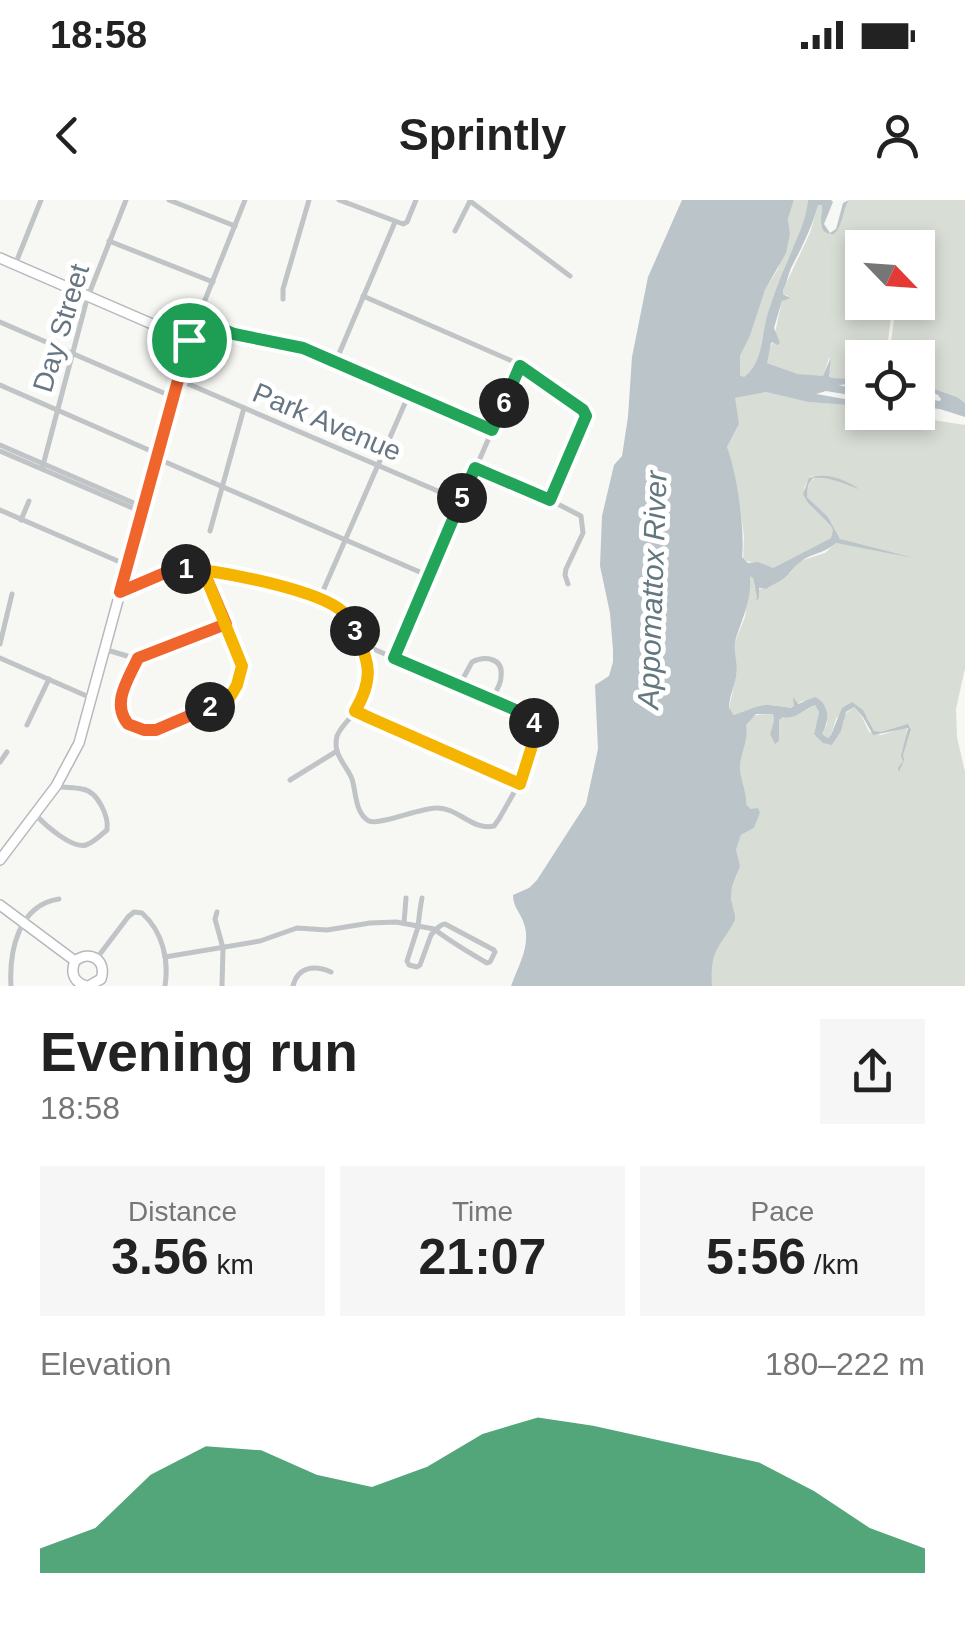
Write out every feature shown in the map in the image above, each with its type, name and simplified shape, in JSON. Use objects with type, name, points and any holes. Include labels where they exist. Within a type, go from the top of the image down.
[{"type":"main road","points":[[0,258],[189,340],[79,743],[56,786],[0,860]]},
{"type":"main road","points":[[0,904],[76,962]]},
{"type":"main road","points":[[86,955],[97,958],[103,968],[102,976],[88,985],[72,973],[76,962],[86,955]]},
{"type":"street","points":[[15,265],[41,200]]},
{"type":"street","name":"Day Street","points":[[43,466],[88,296],[126,200]]},
{"type":"street","points":[[169,200],[236,226]]},
{"type":"street","points":[[189,340],[246,200]]},
{"type":"street","points":[[283,298],[309,200]]},
{"type":"street","points":[[339,200],[402,224],[407,222],[416,200]]},
{"type":"street","points":[[359,208],[362,200]]},
{"type":"street","points":[[455,231],[470,201],[570,276]]},
{"type":"street","points":[[336,361],[395,222]]},
{"type":"street","points":[[110,241],[213,282]]},
{"type":"street","points":[[363,296],[520,366],[585,412],[550,500]]},
{"type":"street","points":[[198,319],[234,334],[293,344],[492,430]]},
{"type":"street","points":[[0,322],[174,397]]},
{"type":"street","points":[[394,658],[520,366]]},
{"type":"street","name":"Park Avenue","points":[[178,379],[461,502]]},
{"type":"street","points":[[0,385],[428,576]]},
{"type":"street","points":[[319,600],[409,394]]},
{"type":"street","points":[[210,531],[244,408]]},
{"type":"street","points":[[0,448],[142,510]]},
{"type":"street","points":[[475,468],[578,514],[584,522],[583,533],[566,569],[568,584]]},
{"type":"street","points":[[21,520],[30,500]]},
{"type":"street","points":[[0,510],[128,565]]},
{"type":"street","points":[[120,592],[175,570],[203,570],[260,580],[335,606],[345,614],[366,656],[368,680],[355,711],[337,736],[337,751],[365,818],[374,823],[414,810],[441,808],[482,827],[489,828],[500,820],[520,784],[532,746],[534,722],[362,644]]},
{"type":"street","points":[[138,658],[124,689],[120,710],[132,726],[156,730],[224,701],[233,693],[242,666],[203,570]]},
{"type":"street","points":[[0,644],[12,594]]},
{"type":"street","points":[[105,649],[138,658],[226,624]]},
{"type":"street","points":[[0,658],[92,699]]},
{"type":"street","points":[[459,686],[472,662],[492,659],[499,664],[502,676],[491,700]]},
{"type":"street","points":[[27,724],[48,679]]},
{"type":"street","points":[[355,711],[520,784]]},
{"type":"street","points":[[290,780],[337,751]]},
{"type":"street","points":[[0,762],[7,752]]},
{"type":"street","points":[[35,814],[50,830],[78,846],[85,846],[107,830],[108,821],[91,792],[56,786]]},
{"type":"street","points":[[11,986],[12,950],[24,923],[43,904],[59,898]]},
{"type":"street","points":[[404,923],[406,898]]},
{"type":"street","points":[[165,957],[260,941],[297,928],[322,930],[377,922],[404,923],[418,925],[436,930],[446,940],[490,962],[496,952],[446,924],[436,930],[431,935],[420,965],[415,967],[407,961],[418,925],[422,898]]},
{"type":"street","points":[[97,958],[128,916],[138,912],[155,927],[165,957],[164,986]]},
{"type":"street","points":[[217,912],[223,948],[222,986]]},
{"type":"street","points":[[294,986],[297,975],[306,969],[331,972]]},
{"type":"shaded area","points":[[794,200],[808,200],[805,216],[768,312],[759,356],[744,377],[740,375],[740,356],[765,290],[778,269],[790,234],[788,219]]},
{"type":"shaded area","points":[[849,200],[965,200],[965,403],[935,389],[935,340],[891,340],[894,320],[935,320],[935,230],[845,230],[845,320],[891,320],[888,340],[845,340],[845,378],[828,374],[831,358],[823,377],[798,374],[767,363],[782,301],[789,296],[783,290],[810,233],[818,205],[822,205],[822,228],[834,234]]},
{"type":"shaded area","points":[[766,392],[808,402],[845,404],[845,430],[935,430],[935,420],[965,425],[965,668],[956,709],[965,772],[965,986],[712,986],[715,952],[735,913],[731,899],[737,875],[736,850],[741,835],[754,828],[760,813],[746,804],[740,764],[745,726],[751,718],[773,714],[770,734],[777,735],[778,720],[815,705],[819,712],[814,734],[833,744],[844,715],[854,707],[869,732],[881,735],[907,727],[906,739],[911,728],[908,725],[880,733],[874,731],[852,702],[836,719],[828,738],[822,734],[827,724],[826,707],[802,701],[791,708],[762,706],[734,715],[729,708],[737,672],[735,642],[745,617],[750,576],[755,589],[766,589],[800,561],[825,553],[836,543],[872,549],[840,539],[828,517],[807,497],[808,485],[815,477],[811,476],[804,488],[808,503],[834,530],[831,538],[773,568],[743,560],[740,507],[727,447],[739,424],[734,398]]},
{"type":"water","name":"Appomattox River","points":[[682,200],[794,200],[788,219],[786,253],[765,290],[740,356],[740,375],[744,377],[759,356],[768,312],[803,223],[808,200],[833,202],[824,224],[830,233],[836,229],[843,203],[849,200],[834,234],[828,234],[822,228],[822,205],[818,205],[783,290],[790,298],[782,301],[774,328],[780,343],[771,343],[767,363],[798,374],[823,376],[831,357],[829,376],[845,378],[845,384],[838,385],[845,386],[845,394],[826,391],[816,394],[845,399],[845,405],[808,402],[766,392],[735,398],[739,424],[727,447],[739,502],[742,557],[748,563],[773,568],[831,538],[831,526],[803,494],[809,478],[828,476],[859,489],[819,478],[813,478],[808,485],[807,497],[828,517],[840,539],[914,558],[836,543],[802,560],[780,581],[766,589],[759,588],[756,601],[750,576],[748,600],[735,643],[737,672],[729,708],[734,715],[762,706],[791,708],[793,697],[798,704],[815,697],[826,709],[822,734],[828,738],[842,708],[852,702],[863,710],[874,731],[908,724],[911,729],[899,772],[908,728],[873,735],[854,707],[846,712],[832,745],[814,734],[819,712],[815,705],[779,720],[779,741],[775,744],[770,734],[773,714],[756,714],[746,725],[741,773],[746,804],[751,809],[758,808],[760,813],[754,828],[741,835],[736,850],[740,866],[731,899],[735,920],[714,956],[712,986],[511,986],[526,942],[524,922],[513,895],[537,880],[586,804],[598,749],[595,685],[609,676],[613,662],[610,613],[600,566],[602,516],[614,465],[622,456],[632,357],[648,277]]},
{"type":"water","points":[[935,389],[965,403],[965,417],[935,409],[935,400],[941,399]]},
{"type":"route","points":[[189,340],[120,592],[167,572],[203,570],[226,624],[138,658],[120,699],[120,710],[128,724],[156,730],[224,701],[233,693],[242,666],[226,624],[215,599],[203,570],[220,572],[260,580],[340,609],[349,618],[368,665],[366,689],[355,711],[520,784],[532,746],[532,719],[394,658],[475,468],[550,500],[586,415],[583,410],[520,366],[492,430],[293,344],[234,334],[198,319],[189,340]]}]
